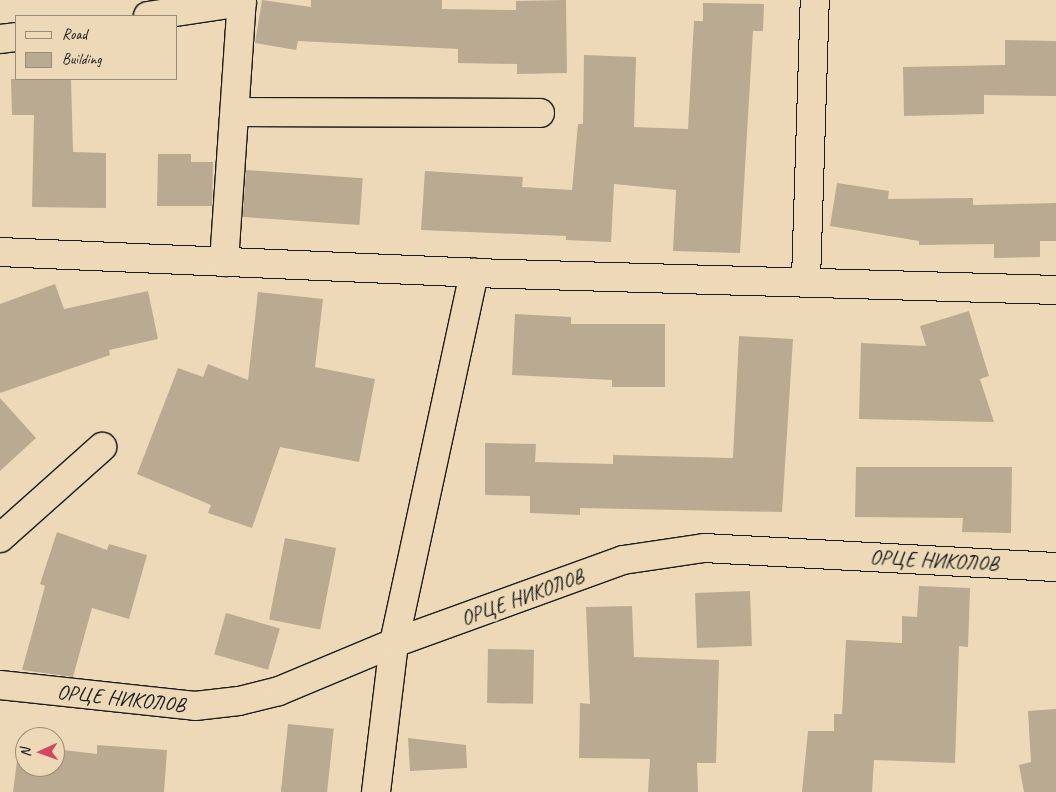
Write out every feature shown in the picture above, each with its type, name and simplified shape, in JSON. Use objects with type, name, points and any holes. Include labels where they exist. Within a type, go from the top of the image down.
[{"type":"street","points":[[806,280],[815,0]]},
{"type":"street","points":[[154,15],[242,1],[236,112],[224,262]]},
{"type":"street","points":[[0,39],[15,37]]},
{"type":"street","points":[[236,112],[540,113]]},
{"type":"street","points":[[0,252],[474,273],[806,280],[1056,290]]},
{"type":"street","points":[[376,792],[394,644],[474,273]]},
{"type":"street","points":[[0,538],[102,447]]},
{"type":"street","name":"ОРЦЕ НИКОЛОВ","points":[[0,685],[204,705],[279,691],[394,644],[622,560],[704,548],[1056,567]]},
{"type":"building","points":[[262,0],[311,7],[311,0],[442,0],[442,9],[516,10],[516,1],[566,0],[567,73],[517,74],[517,64],[458,63],[458,49],[298,41],[296,50],[255,43]]},
{"type":"building","points":[[703,3],[764,4],[763,31],[753,31],[740,253],[673,251],[676,190],[614,184],[611,242],[566,240],[566,236],[421,230],[425,171],[523,177],[522,187],[572,190],[578,124],[583,124],[584,55],[636,57],[634,127],[688,129],[694,21],[703,21]]},
{"type":"building","points":[[1005,40],[1056,41],[1056,96],[984,95],[984,114],[904,116],[903,67],[1005,65]]},
{"type":"building","points":[[11,79],[71,80],[73,152],[106,153],[106,208],[32,207],[34,115],[12,115]]},
{"type":"building","points":[[158,154],[191,154],[191,162],[213,162],[212,206],[157,206]]},
{"type":"building","points":[[246,170],[363,178],[359,225],[243,217]]},
{"type":"building","points":[[837,183],[889,191],[888,199],[973,198],[973,205],[1056,203],[1056,241],[1040,241],[1040,257],[994,258],[994,244],[919,245],[919,241],[830,226]]},
{"type":"building","points":[[55,284],[64,309],[148,291],[158,339],[109,350],[110,355],[0,393],[0,304]]},
{"type":"building","points":[[258,292],[323,299],[315,367],[375,379],[359,462],[280,447],[252,528],[208,513],[211,505],[137,474],[178,368],[203,377],[208,364],[248,380]]},
{"type":"building","points":[[969,311],[989,376],[980,379],[994,422],[859,419],[861,343],[926,346],[920,326]]},
{"type":"building","points":[[515,314],[571,317],[571,324],[665,324],[665,387],[612,387],[612,380],[512,375]]},
{"type":"building","points":[[739,336],[793,339],[782,512],[580,508],[580,515],[530,513],[530,496],[485,495],[485,443],[536,444],[535,462],[613,464],[613,455],[733,458]]},
{"type":"building","points":[[0,398],[36,438],[0,471]]},
{"type":"building","points":[[856,467],[1012,467],[1011,533],[962,532],[963,518],[855,517]]},
{"type":"building","points":[[57,532],[107,550],[109,544],[147,555],[129,619],[92,608],[73,677],[22,670],[45,586],[40,584]]},
{"type":"building","points":[[285,538],[336,548],[320,629],[269,619]]},
{"type":"building","points":[[919,586],[970,588],[968,647],[959,646],[955,763],[874,760],[872,792],[802,792],[808,731],[834,731],[834,714],[842,714],[846,640],[902,643],[902,616],[917,617]]},
{"type":"building","points":[[750,591],[752,646],[697,648],[695,593]]},
{"type":"building","points":[[632,606],[634,657],[719,660],[716,763],[697,763],[698,792],[648,792],[650,759],[579,758],[580,703],[590,704],[586,607]]},
{"type":"building","points":[[226,613],[280,628],[268,670],[214,654]]},
{"type":"building","points":[[488,649],[534,650],[533,704],[487,703]]},
{"type":"building","points":[[1056,709],[1056,792],[1024,792],[1019,765],[1031,762],[1028,711]]},
{"type":"building","points":[[288,724],[334,729],[327,792],[281,792]]},
{"type":"building","points":[[408,738],[466,745],[467,768],[410,771]]},
{"type":"building","points":[[97,745],[167,750],[164,792],[13,792],[15,776],[65,777],[65,750],[97,754]]}]
